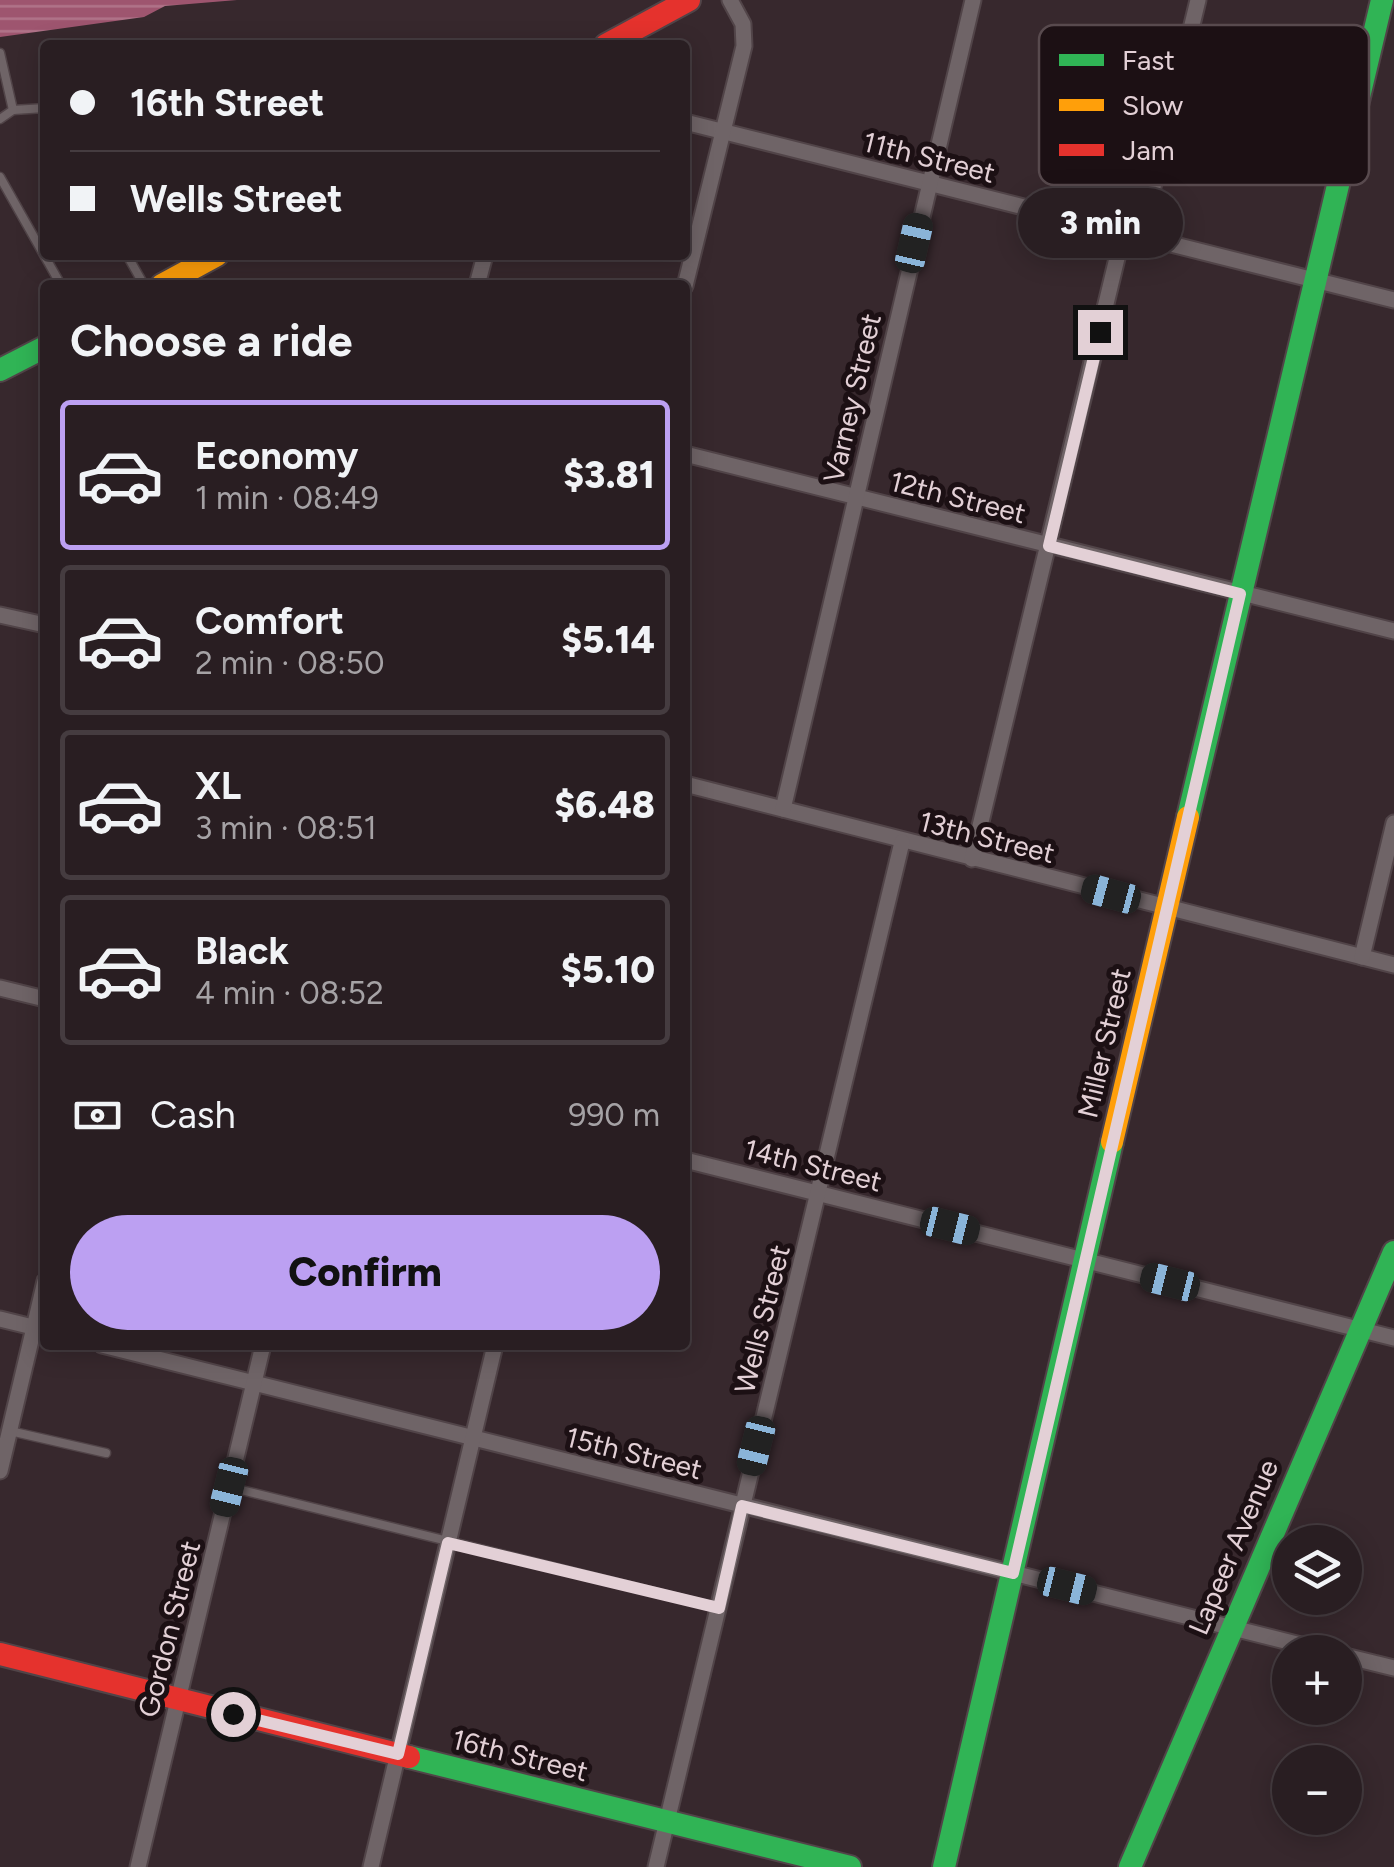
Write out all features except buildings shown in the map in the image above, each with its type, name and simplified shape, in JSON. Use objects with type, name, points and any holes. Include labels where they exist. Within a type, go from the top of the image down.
[{"type":"street","points":[[615,40],[689,0]]},
{"type":"street","points":[[686,280],[744,46],[743,24],[730,0]]},
{"type":"street","name":"Varney Street","points":[[784,810],[854,496],[973,0]]},
{"type":"street","points":[[1192,25],[1198,0]]},
{"type":"street","name":"Miller Street","points":[[1369,54],[1382,0]]},
{"type":"street","name":"11th Street","points":[[690,123],[1394,300]]},
{"type":"street","points":[[972,858],[1118,254],[1146,216],[1153,185]]},
{"type":"street","name":"Miller Street","points":[[944,1867],[1338,185]]},
{"type":"street","points":[[171,280],[208,260]]},
{"type":"street","points":[[0,370],[40,350]]},
{"type":"street","name":"12th Street","points":[[690,455],[1394,632]]},
{"type":"street","points":[[0,615],[40,624]]},
{"type":"street","name":"13th Street","points":[[690,785],[1394,965]]},
{"type":"street","points":[[1362,958],[1394,824]]},
{"type":"street","name":"Wells Street","points":[[656,1867],[902,842]]},
{"type":"street","points":[[0,988],[40,998]]},
{"type":"street","name":"14th Street","points":[[690,1161],[1394,1338]]},
{"type":"street","name":"Lapeer Avenue","points":[[1130,1867],[1394,1252]]},
{"type":"street","points":[[0,1319],[39,1329],[0,1471]]},
{"type":"street","name":"15th Street","points":[[121,1350],[1272,1638]]},
{"type":"street","name":"Gordon Street","points":[[138,1867],[262,1350]]},
{"type":"street","points":[[371,1867],[493,1350]]},
{"type":"street","name":"16th Street","points":[[0,1654],[850,1867]]},
{"type":"street","points":[[1362,1660],[1394,1668]]},
{"type":"lane","points":[[0,54],[13,110]]},
{"type":"lane","points":[[0,119],[13,110],[40,108]]},
{"type":"lane","points":[[0,177],[40,248]]},
{"type":"lane","points":[[10,1431],[106,1453]]},
{"type":"lane","points":[[229,1487],[719,1608]]},
{"type":"shaded area","points":[[0,0],[237,0],[165,6],[144,17],[0,37]]},
{"type":"traffic: fast","points":[[1369,55],[1382,0]]},
{"type":"traffic: fast","points":[[1188,817],[1338,185]]},
{"type":"traffic: fast","points":[[0,370],[40,350]]},
{"type":"traffic: fast","points":[[944,1867],[1112,1142]]},
{"type":"traffic: fast","points":[[1130,1867],[1394,1252]]},
{"type":"traffic: fast","points":[[409,1757],[850,1867]]},
{"type":"traffic: slow","points":[[171,280],[208,260]]},
{"type":"traffic: slow","points":[[1112,1142],[1188,817]]},
{"type":"traffic: jam","points":[[615,40],[689,0]]},
{"type":"traffic: jam","points":[[0,1654],[409,1757]]},
{"type":"route","points":[[233,1714],[398,1754],[448,1543],[719,1608],[742,1506],[1013,1573],[1240,594],[1049,546],[1100,332]]}]
